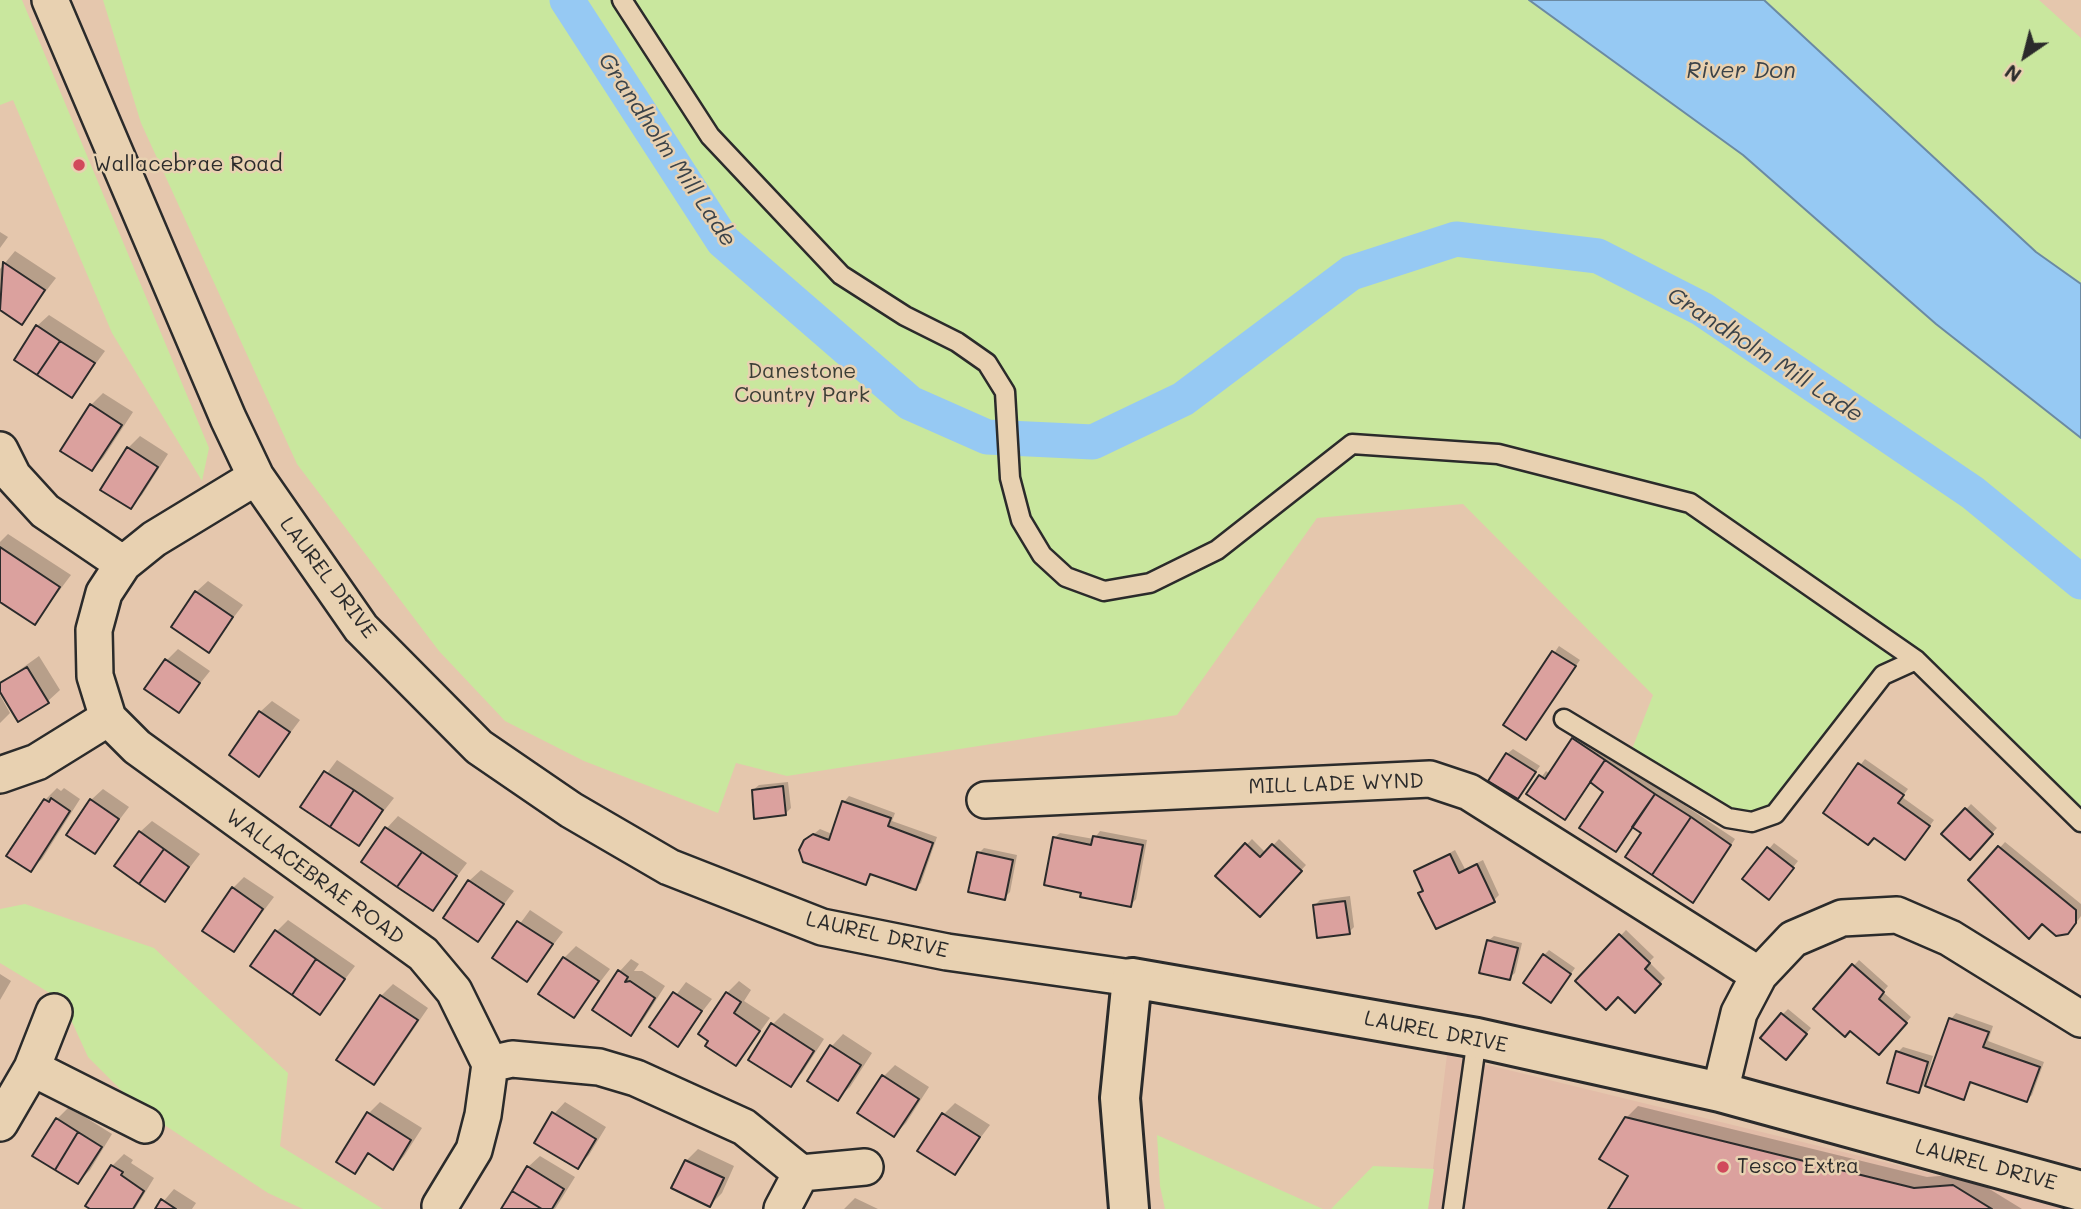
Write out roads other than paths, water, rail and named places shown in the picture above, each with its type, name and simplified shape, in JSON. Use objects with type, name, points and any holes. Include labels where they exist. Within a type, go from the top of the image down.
[{"type":"street","name":"LAUREL DRIVE","points":[[50,0],[228,418],[256,477],[360,628],[479,747],[571,810],[669,867],[822,927],[947,952],[1132,978],[1477,1038],[1720,1092],[2081,1191]]},
{"type":"street","points":[[0,450],[13,476],[45,511],[123,564]]},
{"type":"street","points":[[0,775],[37,762],[108,718],[95,676],[94,630],[104,593],[123,564],[154,539],[256,477]]},
{"type":"street","name":"WALLACEBRAE ROAD","points":[[108,718],[148,755],[423,954],[454,991],[490,1063]]},
{"type":"street","name":"MILL LADE WYND","points":[[985,800],[1430,779],[1469,792],[1759,975]]},
{"type":"street","points":[[1720,1092],[1739,1013],[1759,975],[1793,939],[1842,918],[1897,915],[1950,938],[2081,1019]]},
{"type":"street","points":[[1129,1209],[1120,1098],[1132,978]]},
{"type":"street","points":[[0,1124],[32,1068],[54,1012]]},
{"type":"street","points":[[440,1206],[474,1150],[483,1115],[490,1063],[512,1059],[598,1067],[636,1078],[744,1127],[801,1173],[865,1167]]},
{"type":"street","points":[[32,1068],[145,1125]]},
{"type":"street","points":[[782,1209],[801,1173]]},
{"type":"lane","points":[[622,0],[710,136],[841,275],[905,316],[957,342],[987,363],[1005,392],[1010,478],[1021,520],[1042,555],[1066,577],[1104,591],[1150,583],[1217,550],[1352,444],[1498,454],[1690,503],[1916,660],[2081,822]]},
{"type":"lane","points":[[1564,719],[1728,818],[1752,822],[1775,814],[1883,675],[1916,660]]},
{"type":"lane","points":[[1453,1209],[1477,1038]]},
{"type":"water","name":"River Don","points":[[1529,0],[1764,0],[2036,252],[2081,284],[2081,438],[1936,324],[1743,155]]},
{"type":"waterway","name":"Grandholm Mill Lade","points":[[567,0],[723,241],[910,403],[987,437],[1093,442],[1183,399],[1351,273],[1456,239],[1598,256],[1702,309],[1973,493],[2081,582]]},
{"type":"place","name":"Wallacebrae Road","points":[[79,165]]},
{"type":"place","name":"Tesco Extra","points":[[1723,1167]]},
{"type":"park label","name":"Danestone Country Park","points":[[802,384]]}]
